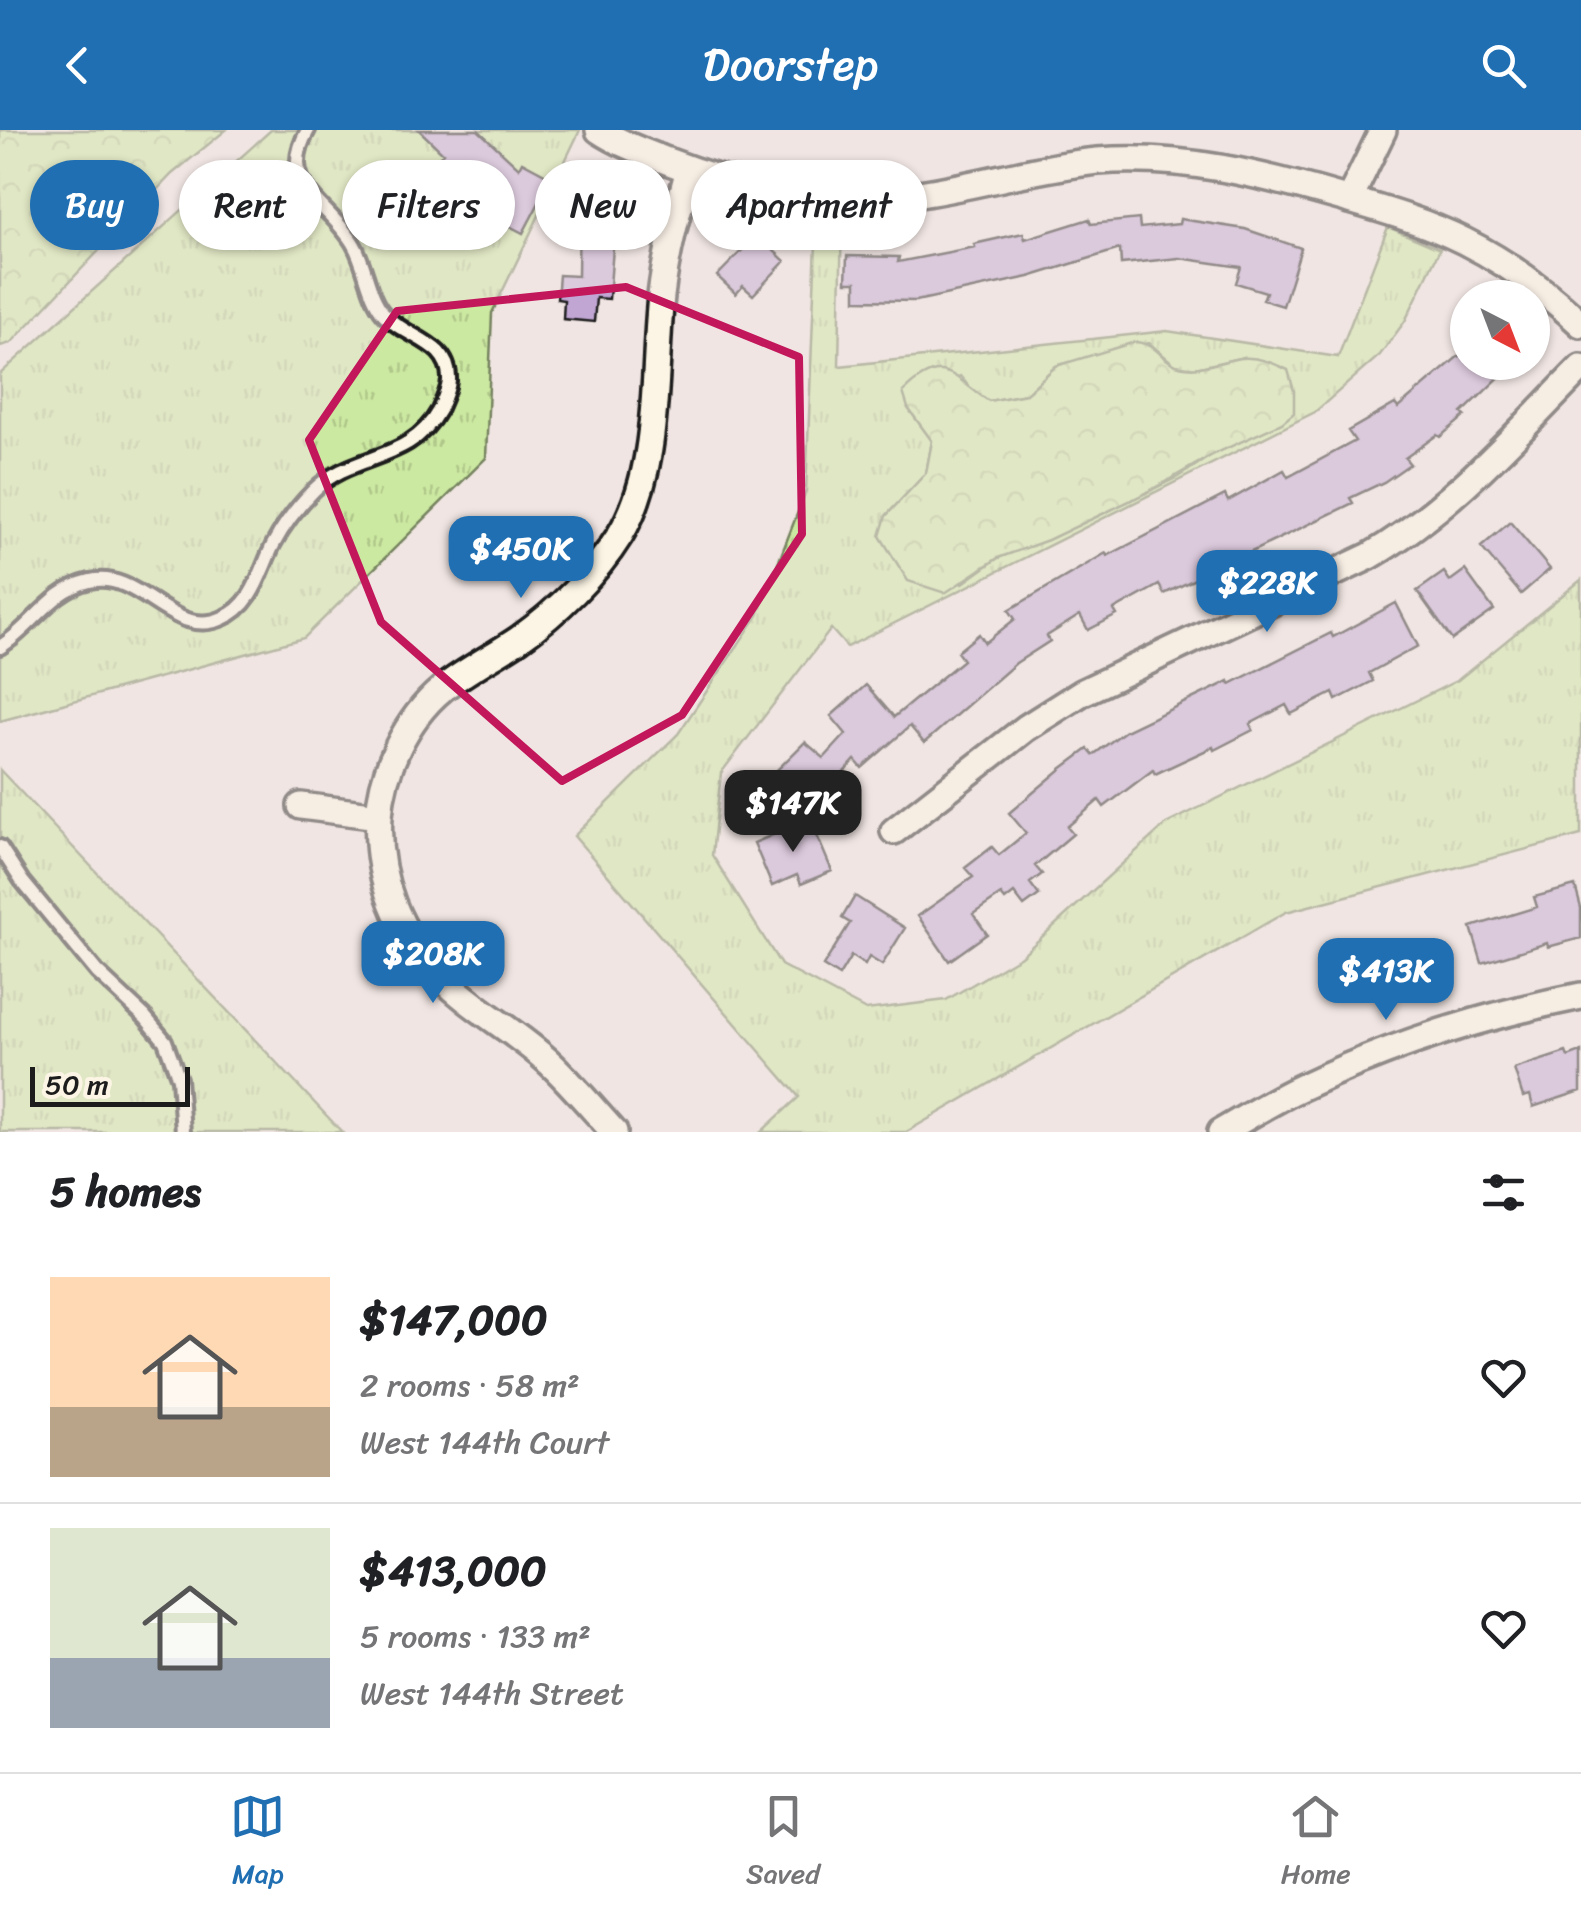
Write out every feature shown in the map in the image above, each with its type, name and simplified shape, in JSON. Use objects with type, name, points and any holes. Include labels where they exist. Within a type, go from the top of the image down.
[{"type":"street","points":[[599,130],[689,170],[757,190],[845,198],[910,195],[1070,164],[1138,160],[1240,172],[1395,213],[1462,240],[1530,280],[1581,324]]},
{"type":"street","points":[[1349,200],[1383,130]]},
{"type":"street","points":[[614,1132],[550,1064],[442,978],[422,954],[390,902],[382,868],[379,816],[388,770],[420,713],[442,690],[522,636],[576,591],[620,534],[639,486],[654,426],[662,293],[675,217],[689,170]]},
{"type":"street","points":[[894,831],[1026,728],[1081,694],[1399,539],[1476,475],[1581,368]]},
{"type":"street","points":[[301,806],[379,816]]},
{"type":"street","points":[[1220,1132],[1301,1087],[1446,1029],[1503,1011],[1581,996]]},
{"type":"lane","points":[[0,647],[66,590],[93,580],[122,582],[174,615],[189,620],[221,620],[252,593],[280,534],[314,490],[340,472],[416,439],[437,414],[449,382],[442,356],[430,343],[392,323],[380,310],[353,243],[302,185],[298,160],[308,130]]},
{"type":"lane","points":[[0,847],[22,881],[97,972],[165,1041],[180,1079],[183,1132]]},
{"type":"highlighted area","points":[[626,287],[799,357],[802,534],[682,715],[562,781],[381,622],[309,440],[397,311]]},
{"type":"green space","points":[[0,130],[226,130],[189,160],[179,160],[179,168],[159,188],[159,160],[30,160],[30,250],[100,250],[11,343],[0,346]]},
{"type":"green space","points":[[271,130],[580,130],[566,160],[535,160],[535,224],[492,313],[486,458],[304,638],[0,721],[0,374],[138,250],[159,250],[159,231],[179,213],[179,250],[322,250],[322,160],[238,160]]},
{"type":"green space","points":[[1388,227],[1440,249],[1405,321],[1380,355],[1315,412],[847,647],[831,629],[721,773],[712,855],[781,965],[866,1010],[946,1000],[1021,956],[1166,824],[1458,680],[1581,580],[1581,835],[1286,912],[906,1132],[761,1132],[799,1097],[574,836],[678,734],[758,615],[806,491],[816,250],[841,250],[839,366],[1167,331],[1338,357]],"holes":[[[1149,343],[1175,365],[1195,368],[1244,357],[1212,455],[1178,477],[1096,517],[998,558],[962,584],[886,516],[926,473],[932,441],[908,408],[960,376],[989,401],[1026,394],[1056,366]]]},
{"type":"green space","points":[[1135,342],[1149,345],[1170,362],[1184,367],[1247,358],[1282,367],[1288,370],[1294,391],[1294,413],[1282,423],[1212,455],[1144,494],[1048,540],[998,558],[945,593],[908,581],[880,536],[886,516],[926,473],[932,441],[908,408],[903,392],[929,373],[939,371],[957,378],[989,401],[1026,394],[1056,366]]},
{"type":"green space","points":[[0,770],[342,1132],[0,1132]]},
{"type":"building","points":[[419,130],[478,130],[510,160],[440,160],[443,153]]},
{"type":"building","points":[[522,162],[535,169],[535,210],[523,233],[515,229],[515,164],[519,168]]},
{"type":"building","points":[[1089,219],[1091,224],[1139,219],[1140,228],[1179,224],[1180,219],[1245,229],[1301,248],[1283,306],[1263,300],[1266,292],[1236,283],[1241,267],[1179,258],[1121,264],[1120,249],[1029,277],[916,301],[856,300],[856,282],[846,282],[847,256],[899,257],[898,262],[1023,233],[1025,239]]},
{"type":"building","points":[[578,250],[613,250],[609,299],[596,298],[594,322],[563,319],[564,300],[557,299],[559,275],[578,276]]},
{"type":"building","points":[[742,250],[773,250],[785,261],[753,295],[743,286],[736,294],[717,276]]},
{"type":"building","points":[[1450,363],[1450,380],[1496,380],[1462,413],[1465,416],[1405,458],[1410,464],[1350,498],[1353,503],[1164,594],[1159,585],[1088,630],[1080,615],[1047,636],[1050,641],[1016,663],[924,743],[910,726],[862,768],[855,760],[808,812],[769,778],[805,742],[824,758],[846,734],[831,716],[866,685],[894,717],[963,660],[957,652],[979,634],[985,643],[1015,619],[1009,610],[1106,553],[1107,556],[1225,495],[1228,501],[1284,470],[1288,477],[1355,441],[1348,431],[1395,404],[1398,408]]},
{"type":"building","points":[[1510,522],[1550,569],[1521,594],[1481,547]]},
{"type":"building","points":[[1465,570],[1494,610],[1452,640],[1417,591],[1444,572],[1450,581]]},
{"type":"building","points":[[1396,603],[1418,646],[1369,673],[1373,681],[1336,700],[1333,693],[1291,714],[1286,705],[1250,724],[1253,730],[1214,750],[1213,747],[1155,774],[1153,770],[1104,807],[1099,800],[1067,827],[1073,834],[1035,866],[1042,874],[1030,883],[1039,895],[1024,906],[1014,893],[1005,900],[1001,895],[973,914],[987,934],[949,961],[918,916],[973,877],[965,868],[992,847],[999,855],[1026,833],[1009,813],[1061,769],[1088,749],[1093,755],[1125,731],[1331,633],[1333,637]]},
{"type":"building","points":[[810,819],[832,871],[801,884],[797,875],[772,886],[754,843]]},
{"type":"building","points":[[1575,886],[1581,908],[1581,938],[1548,947],[1547,943],[1482,963],[1471,927],[1537,907],[1534,897]]},
{"type":"building","points":[[855,896],[905,928],[882,965],[869,957],[865,965],[851,956],[839,976],[823,966],[850,923],[842,918]]},
{"type":"building","points":[[1566,1052],[1568,1057],[1581,1052],[1581,1091],[1533,1107],[1530,1095],[1523,1097],[1514,1069]]}]
